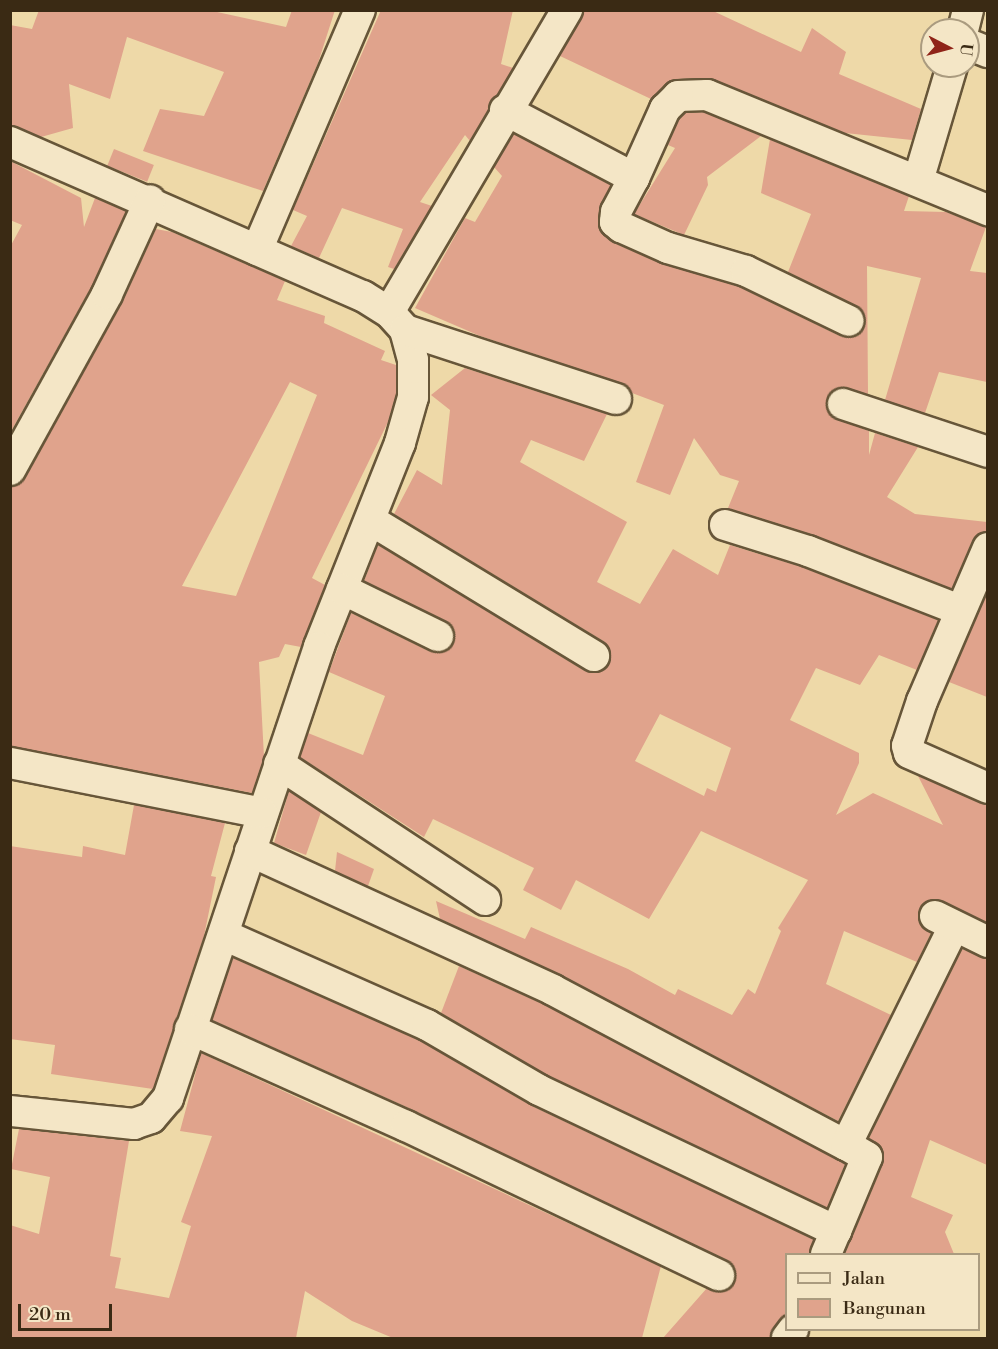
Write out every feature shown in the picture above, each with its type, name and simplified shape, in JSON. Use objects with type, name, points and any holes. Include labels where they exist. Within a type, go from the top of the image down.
[{"type":"street","points":[[257,250],[360,10]]},
{"type":"street","points":[[10,1111],[134,1124],[151,1118],[168,1098],[224,935],[261,813],[342,590],[372,521],[413,397],[413,360],[397,321],[505,110],[567,10]]},
{"type":"street","points":[[918,181],[948,78]]},
{"type":"street","points":[[849,321],[746,271],[668,248],[621,228],[615,222],[616,212],[666,109],[678,96],[707,94],[987,210]]},
{"type":"street","points":[[505,110],[634,178]]},
{"type":"street","points":[[10,142],[150,200],[363,296],[397,321],[616,399]]},
{"type":"street","points":[[10,470],[106,294],[150,200]]},
{"type":"street","points":[[843,404],[987,452]]},
{"type":"street","points":[[372,521],[594,656]]},
{"type":"street","points":[[725,525],[808,551],[959,610]]},
{"type":"street","points":[[987,548],[959,610],[907,746],[909,753],[987,788]]},
{"type":"street","points":[[342,590],[438,636]]},
{"type":"street","points":[[10,763],[261,813]]},
{"type":"street","points":[[279,764],[485,900]]},
{"type":"street","points":[[224,935],[427,1025],[539,1090],[831,1243],[867,1157],[553,990],[250,852]]},
{"type":"street","points":[[846,1145],[945,921],[987,942]]},
{"type":"street","points":[[190,1029],[406,1126],[719,1275]]},
{"type":"building","points":[[39,10],[208,10],[286,27],[292,10],[335,10],[318,63],[263,191],[143,151],[160,109],[204,116],[224,72],[127,37],[110,99],[69,84],[73,128],[41,137],[10,125],[10,25],[32,29]]},
{"type":"building","points":[[381,10],[513,10],[501,64],[513,68],[470,141],[465,135],[420,202],[432,206],[394,269],[388,267],[403,229],[342,208],[319,258],[291,246],[307,216],[293,210]]},
{"type":"building","points":[[584,10],[711,10],[801,52],[812,28],[846,52],[839,74],[921,109],[912,140],[845,133],[707,78],[677,79],[651,99],[560,56]]},
{"type":"building","points":[[704,112],[761,136],[707,177],[708,185],[684,235],[634,214],[675,148],[668,145],[679,119],[685,113]]},
{"type":"building","points":[[514,134],[611,185],[601,204],[598,221],[599,229],[614,243],[663,264],[740,287],[842,337],[858,336],[864,329],[864,312],[788,272],[811,214],[761,193],[770,139],[909,196],[904,211],[946,212],[986,227],[970,271],[987,273],[987,382],[939,372],[925,413],[885,400],[921,278],[867,266],[868,394],[840,387],[827,399],[831,416],[869,431],[869,455],[875,433],[918,447],[887,497],[915,514],[987,522],[987,531],[972,541],[952,589],[814,535],[728,508],[739,481],[720,475],[694,438],[670,495],[636,482],[664,405],[632,393],[621,383],[480,336],[415,308],[465,218],[475,222],[502,176],[494,167]]},
{"type":"building","points":[[114,149],[154,165],[147,182],[107,166]]},
{"type":"building","points":[[10,161],[81,198],[84,227],[95,198],[126,211],[92,286],[10,433],[10,247],[22,225],[10,220]]},
{"type":"building","points":[[156,229],[172,232],[285,281],[277,300],[325,316],[324,323],[385,351],[381,360],[396,365],[396,395],[388,422],[312,578],[325,585],[301,647],[285,644],[279,657],[259,662],[264,757],[252,793],[10,746],[10,487],[25,478],[122,302]],"holes":[[[290,382],[317,395],[236,596],[182,586]]]},
{"type":"building","points":[[465,368],[607,414],[584,461],[531,440],[520,462],[627,522],[597,582],[640,604],[673,549],[718,575],[730,545],[802,567],[938,620],[917,670],[879,655],[860,685],[816,668],[790,720],[859,753],[859,763],[836,815],[873,793],[943,825],[918,776],[987,805],[987,923],[943,901],[926,901],[918,918],[931,933],[917,962],[844,931],[826,984],[891,1015],[838,1121],[561,975],[440,919],[436,901],[525,939],[531,927],[628,969],[675,995],[678,989],[732,1015],[748,989],[755,994],[781,931],[778,928],[808,880],[701,831],[649,919],[576,880],[561,910],[523,890],[534,868],[433,819],[424,837],[300,757],[308,733],[363,755],[385,696],[329,672],[351,613],[431,652],[447,651],[454,643],[455,634],[446,621],[364,581],[378,545],[585,671],[602,671],[609,664],[609,648],[603,641],[394,514],[417,470],[442,485],[450,410],[431,395]],"holes":[[[660,714],[731,748],[716,792],[707,788],[704,796],[635,761]]]},
{"type":"building","points":[[987,593],[987,697],[949,682]]},
{"type":"building","points":[[289,791],[321,812],[306,855],[274,843]]},
{"type":"building","points":[[134,805],[225,823],[211,876],[216,877],[204,936],[153,1089],[51,1074],[55,1045],[10,1039],[10,846],[82,857],[83,846],[125,855]]},
{"type":"building","points":[[337,852],[374,869],[368,886],[335,871]]},
{"type":"building","points":[[962,949],[987,959],[987,1165],[930,1140],[911,1197],[953,1215],[945,1232],[954,1253],[845,1253],[883,1163],[882,1148],[869,1138]]},
{"type":"building","points":[[233,958],[419,1040],[532,1106],[814,1239],[809,1253],[785,1253],[785,1315],[773,1328],[770,1338],[663,1338],[707,1288],[720,1292],[729,1289],[736,1274],[733,1265],[413,1110],[212,1020]]},
{"type":"building","points":[[459,966],[545,1005],[845,1164],[827,1208],[547,1075],[441,1013]]},
{"type":"building","points":[[201,1053],[661,1266],[642,1338],[393,1338],[352,1321],[305,1291],[296,1338],[10,1338],[10,1225],[39,1234],[50,1177],[11,1169],[19,1129],[129,1141],[110,1256],[121,1258],[115,1288],[169,1298],[191,1226],[181,1222],[212,1136],[180,1131]]}]
